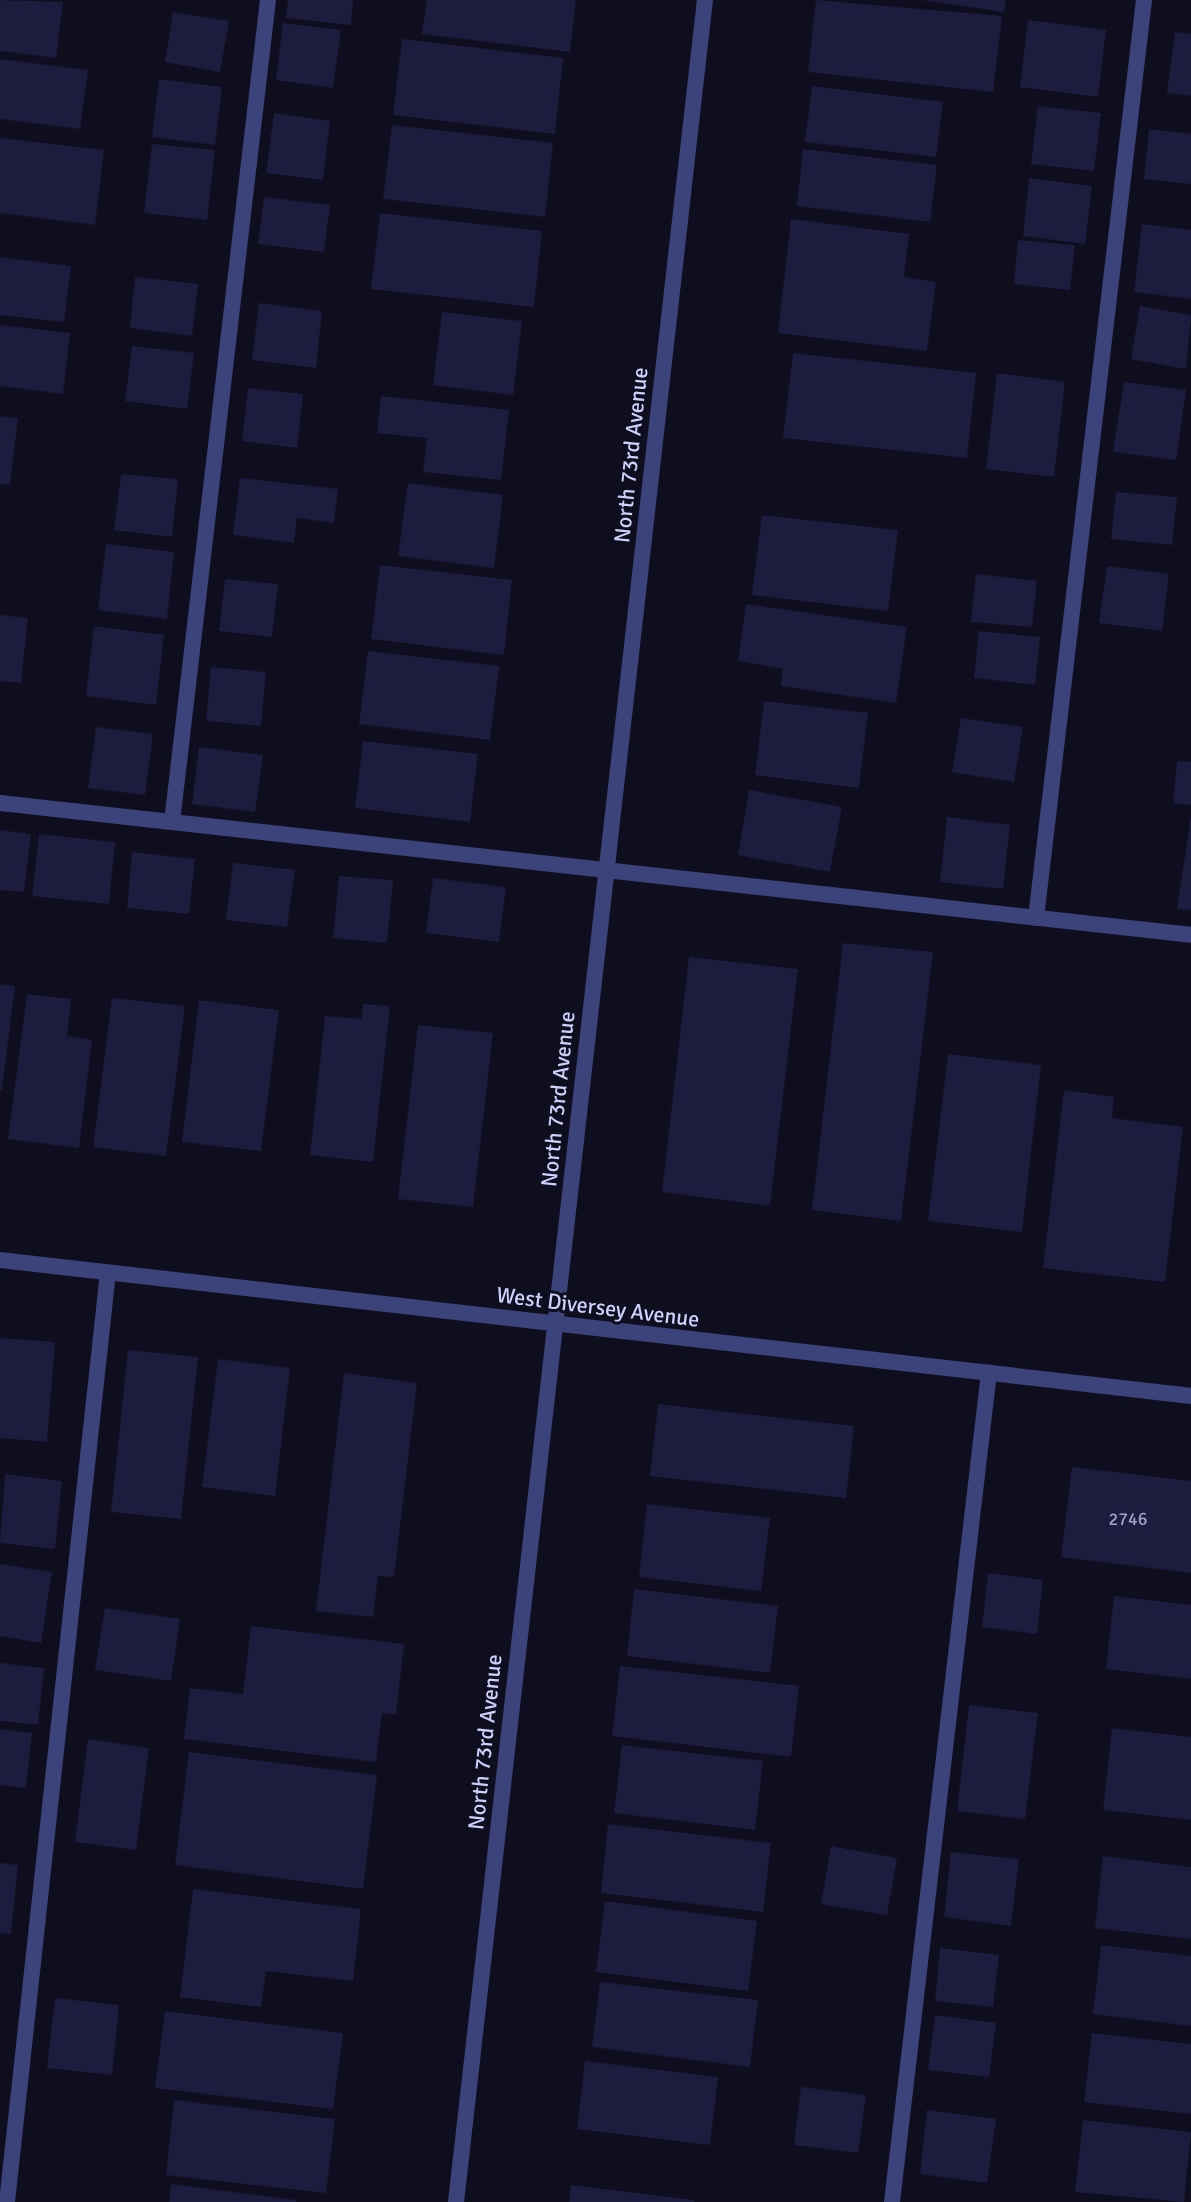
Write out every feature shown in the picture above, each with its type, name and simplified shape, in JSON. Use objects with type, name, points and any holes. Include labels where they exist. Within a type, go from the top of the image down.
[{"type":"street","points":[[172,822],[268,0]]},
{"type":"street","name":"North 73rd Avenue","points":[[456,2202],[705,0]]},
{"type":"street","points":[[1036,918],[1144,0]]},
{"type":"street","points":[[0,803],[1191,935]]},
{"type":"street","name":"West Diversey Avenue","points":[[0,1260],[1191,1396]]},
{"type":"street","points":[[7,2202],[108,1273]]},
{"type":"street","points":[[892,2202],[989,1373]]},
{"type":"building","points":[[0,0],[63,2],[56,58],[0,51]]},
{"type":"building","points":[[288,0],[353,0],[351,25],[286,18]]},
{"type":"building","points":[[427,0],[576,0],[570,52],[422,34]]},
{"type":"building","points":[[816,0],[1002,16],[993,92],[808,72]]},
{"type":"building","points":[[921,0],[1006,0],[1004,12]]},
{"type":"building","points":[[173,12],[229,21],[220,72],[165,62]]},
{"type":"building","points":[[1028,20],[1106,30],[1098,97],[1020,87]]},
{"type":"building","points":[[283,23],[341,30],[333,88],[276,80]]},
{"type":"building","points":[[1175,32],[1191,34],[1191,96],[1167,93]]},
{"type":"building","points":[[402,39],[563,58],[555,134],[393,115]]},
{"type":"building","points":[[0,59],[88,70],[80,129],[0,119]]},
{"type":"building","points":[[159,79],[222,87],[215,145],[152,137]]},
{"type":"building","points":[[812,86],[943,102],[936,157],[805,142]]},
{"type":"building","points":[[1038,106],[1101,113],[1094,171],[1031,164]]},
{"type":"building","points":[[274,113],[330,121],[323,180],[266,173]]},
{"type":"building","points":[[392,125],[553,143],[545,217],[383,199]]},
{"type":"building","points":[[1149,129],[1191,134],[1191,184],[1144,179]]},
{"type":"building","points":[[0,138],[104,150],[95,225],[0,213]]},
{"type":"building","points":[[152,144],[215,150],[207,220],[144,213]]},
{"type":"building","points":[[803,149],[937,165],[930,222],[797,206]]},
{"type":"building","points":[[1029,178],[1092,186],[1085,244],[1023,236]]},
{"type":"building","points":[[264,197],[330,205],[324,252],[258,244]]},
{"type":"building","points":[[380,213],[542,231],[534,307],[371,289]]},
{"type":"building","points":[[791,219],[909,234],[904,277],[936,282],[927,351],[778,333]]},
{"type":"building","points":[[1142,224],[1191,230],[1191,299],[1134,292]]},
{"type":"building","points":[[1018,240],[1075,245],[1070,290],[1014,284]]},
{"type":"building","points":[[0,257],[71,266],[64,322],[0,315]]},
{"type":"building","points":[[135,277],[198,284],[192,336],[130,328]]},
{"type":"building","points":[[259,303],[322,311],[316,368],[252,360]]},
{"type":"building","points":[[1140,306],[1191,315],[1186,369],[1131,359]]},
{"type":"building","points":[[442,312],[522,321],[513,395],[433,385]]},
{"type":"building","points":[[0,325],[70,333],[63,394],[0,386]]},
{"type":"building","points":[[132,346],[194,353],[187,409],[125,401]]},
{"type":"building","points":[[793,353],[976,373],[967,458],[783,438]]},
{"type":"building","points":[[997,373],[1065,382],[1054,477],[986,469]]},
{"type":"building","points":[[1124,382],[1186,390],[1176,460],[1113,452]]},
{"type":"building","points":[[248,388],[303,394],[297,448],[242,441]]},
{"type":"building","points":[[381,396],[509,410],[501,480],[423,472],[427,438],[377,433]]},
{"type":"building","points":[[0,416],[18,418],[10,485],[0,484]]},
{"type":"building","points":[[121,474],[178,479],[172,537],[114,530]]},
{"type":"building","points":[[240,478],[338,489],[334,523],[297,518],[294,543],[233,535]]},
{"type":"building","points":[[408,483],[503,495],[494,568],[398,556]]},
{"type":"building","points":[[1116,492],[1177,497],[1172,545],[1111,539]]},
{"type":"building","points":[[762,515],[898,530],[888,611],[752,595]]},
{"type":"building","points":[[106,544],[174,552],[167,619],[98,610]]},
{"type":"building","points":[[380,565],[512,580],[504,655],[371,639]]},
{"type":"building","points":[[1107,566],[1169,574],[1162,631],[1099,623]]},
{"type":"building","points":[[976,574],[1037,581],[1032,627],[971,622]]},
{"type":"building","points":[[225,579],[278,584],[272,637],[219,631]]},
{"type":"building","points":[[746,604],[907,627],[896,703],[781,686],[783,669],[738,661]]},
{"type":"building","points":[[0,615],[28,618],[21,683],[0,681]]},
{"type":"building","points":[[94,626],[164,635],[156,705],[86,696]]},
{"type":"building","points":[[979,631],[1040,637],[1035,685],[974,678]]},
{"type":"building","points":[[368,651],[499,666],[490,740],[359,724]]},
{"type":"building","points":[[211,667],[266,672],[261,726],[206,721]]},
{"type":"building","points":[[764,701],[868,713],[859,788],[755,775]]},
{"type":"building","points":[[961,718],[1023,727],[1014,782],[952,772]]},
{"type":"building","points":[[96,727],[153,734],[145,795],[88,788]]},
{"type":"building","points":[[363,741],[478,754],[470,822],[355,808]]},
{"type":"building","points":[[199,747],[263,755],[255,812],[192,804]]},
{"type":"building","points":[[1177,761],[1191,762],[1191,805],[1173,803]]},
{"type":"building","points":[[749,790],[842,807],[830,872],[738,855]]},
{"type":"building","points":[[1191,816],[1191,910],[1177,909]]},
{"type":"building","points":[[947,817],[1010,825],[1003,889],[940,882]]},
{"type":"building","points":[[0,830],[31,834],[24,892],[0,890]]},
{"type":"building","points":[[39,834],[115,842],[109,904],[32,896]]},
{"type":"building","points":[[132,852],[195,859],[189,914],[127,908]]},
{"type":"building","points":[[233,863],[295,870],[287,927],[226,920]]},
{"type":"building","points":[[339,876],[393,880],[387,943],[333,938]]},
{"type":"building","points":[[433,878],[506,887],[499,942],[426,933]]},
{"type":"building","points":[[843,943],[933,952],[901,1221],[812,1210]]},
{"type":"building","points":[[689,957],[798,969],[770,1206],[662,1192]]},
{"type":"building","points":[[0,984],[15,986],[2,1090],[0,1090]]},
{"type":"building","points":[[27,994],[71,999],[67,1036],[92,1040],[79,1148],[8,1139]]},
{"type":"building","points":[[112,998],[185,1006],[166,1156],[93,1147]]},
{"type":"building","points":[[199,1000],[279,1010],[261,1151],[182,1142]]},
{"type":"building","points":[[363,1004],[390,1006],[373,1162],[310,1155],[325,1016],[362,1019]]},
{"type":"building","points":[[418,1025],[493,1033],[473,1207],[398,1199]]},
{"type":"building","points":[[948,1054],[1041,1065],[1022,1232],[928,1221]]},
{"type":"building","points":[[1064,1090],[1114,1097],[1112,1118],[1183,1127],[1165,1282],[1043,1268]]},
{"type":"building","points":[[0,1338],[55,1342],[47,1442],[0,1438]]},
{"type":"building","points":[[128,1350],[198,1357],[181,1519],[111,1512]]},
{"type":"building","points":[[218,1359],[290,1368],[275,1496],[202,1487]]},
{"type":"building","points":[[344,1373],[417,1383],[394,1577],[378,1576],[373,1617],[316,1611]]},
{"type":"building","points":[[658,1404],[854,1426],[846,1498],[650,1476]]},
{"type":"building","points":[[1072,1467],[1191,1481],[1191,1573],[1061,1557]]},
{"type":"building","points":[[5,1474],[62,1481],[55,1549],[0,1543]]},
{"type":"building","points":[[647,1504],[770,1518],[761,1591],[639,1577]]},
{"type":"building","points":[[0,1564],[52,1572],[41,1643],[0,1636]]},
{"type":"building","points":[[988,1573],[1043,1580],[1037,1634],[982,1627]]},
{"type":"building","points":[[634,1589],[778,1606],[770,1673],[627,1656]]},
{"type":"building","points":[[1114,1596],[1191,1605],[1191,1679],[1106,1669]]},
{"type":"building","points":[[105,1608],[180,1619],[171,1681],[95,1670]]},
{"type":"building","points":[[251,1626],[404,1644],[396,1715],[382,1713],[376,1762],[184,1739],[190,1688],[243,1694]]},
{"type":"building","points":[[0,1663],[44,1668],[38,1725],[0,1721]]},
{"type":"building","points":[[620,1666],[799,1686],[791,1757],[612,1736]]},
{"type":"building","points":[[969,1705],[1038,1713],[1025,1819],[957,1811]]},
{"type":"building","points":[[1112,1728],[1191,1737],[1191,1820],[1103,1810]]},
{"type":"building","points":[[0,1729],[32,1733],[26,1788],[0,1785]]},
{"type":"building","points":[[88,1739],[149,1748],[136,1850],[75,1842]]},
{"type":"building","points":[[622,1745],[763,1761],[755,1830],[614,1813]]},
{"type":"building","points":[[189,1752],[377,1775],[363,1889],[175,1865]]},
{"type":"building","points":[[608,1824],[771,1843],[763,1912],[601,1893]]},
{"type":"building","points":[[831,1846],[897,1858],[887,1915],[821,1904]]},
{"type":"building","points":[[951,1852],[1019,1859],[1011,1926],[944,1917]]},
{"type":"building","points":[[1103,1856],[1191,1867],[1191,1939],[1095,1928]]},
{"type":"building","points":[[0,1863],[18,1865],[11,1934],[0,1933]]},
{"type":"building","points":[[193,1889],[361,1909],[353,1981],[266,1971],[261,2007],[180,1997]]},
{"type":"building","points":[[605,1901],[757,1921],[748,1991],[596,1972]]},
{"type":"building","points":[[1101,1945],[1191,1956],[1191,2026],[1093,2014]]},
{"type":"building","points":[[940,1948],[999,1955],[993,2007],[935,2001]]},
{"type":"building","points":[[600,1982],[758,2000],[750,2067],[592,2047]]},
{"type":"building","points":[[55,1998],[119,2005],[112,2075],[47,2068]]},
{"type":"building","points":[[165,2011],[343,2033],[333,2109],[155,2088]]},
{"type":"building","points":[[935,2015],[996,2023],[989,2077],[928,2070]]},
{"type":"building","points":[[1092,2033],[1191,2044],[1191,2114],[1084,2102]]},
{"type":"building","points":[[585,2061],[718,2077],[710,2145],[577,2129]]},
{"type":"building","points":[[801,2087],[866,2095],[858,2153],[794,2145]]},
{"type":"building","points":[[174,2100],[335,2119],[326,2193],[166,2175]]},
{"type":"building","points":[[927,2110],[996,2119],[987,2183],[920,2174]]},
{"type":"building","points":[[1083,2120],[1191,2132],[1184,2202],[1075,2192]]},
{"type":"building","points":[[171,2184],[296,2200],[296,2202],[169,2202]]},
{"type":"building","points":[[571,2185],[694,2200],[694,2202],[569,2202]]}]
